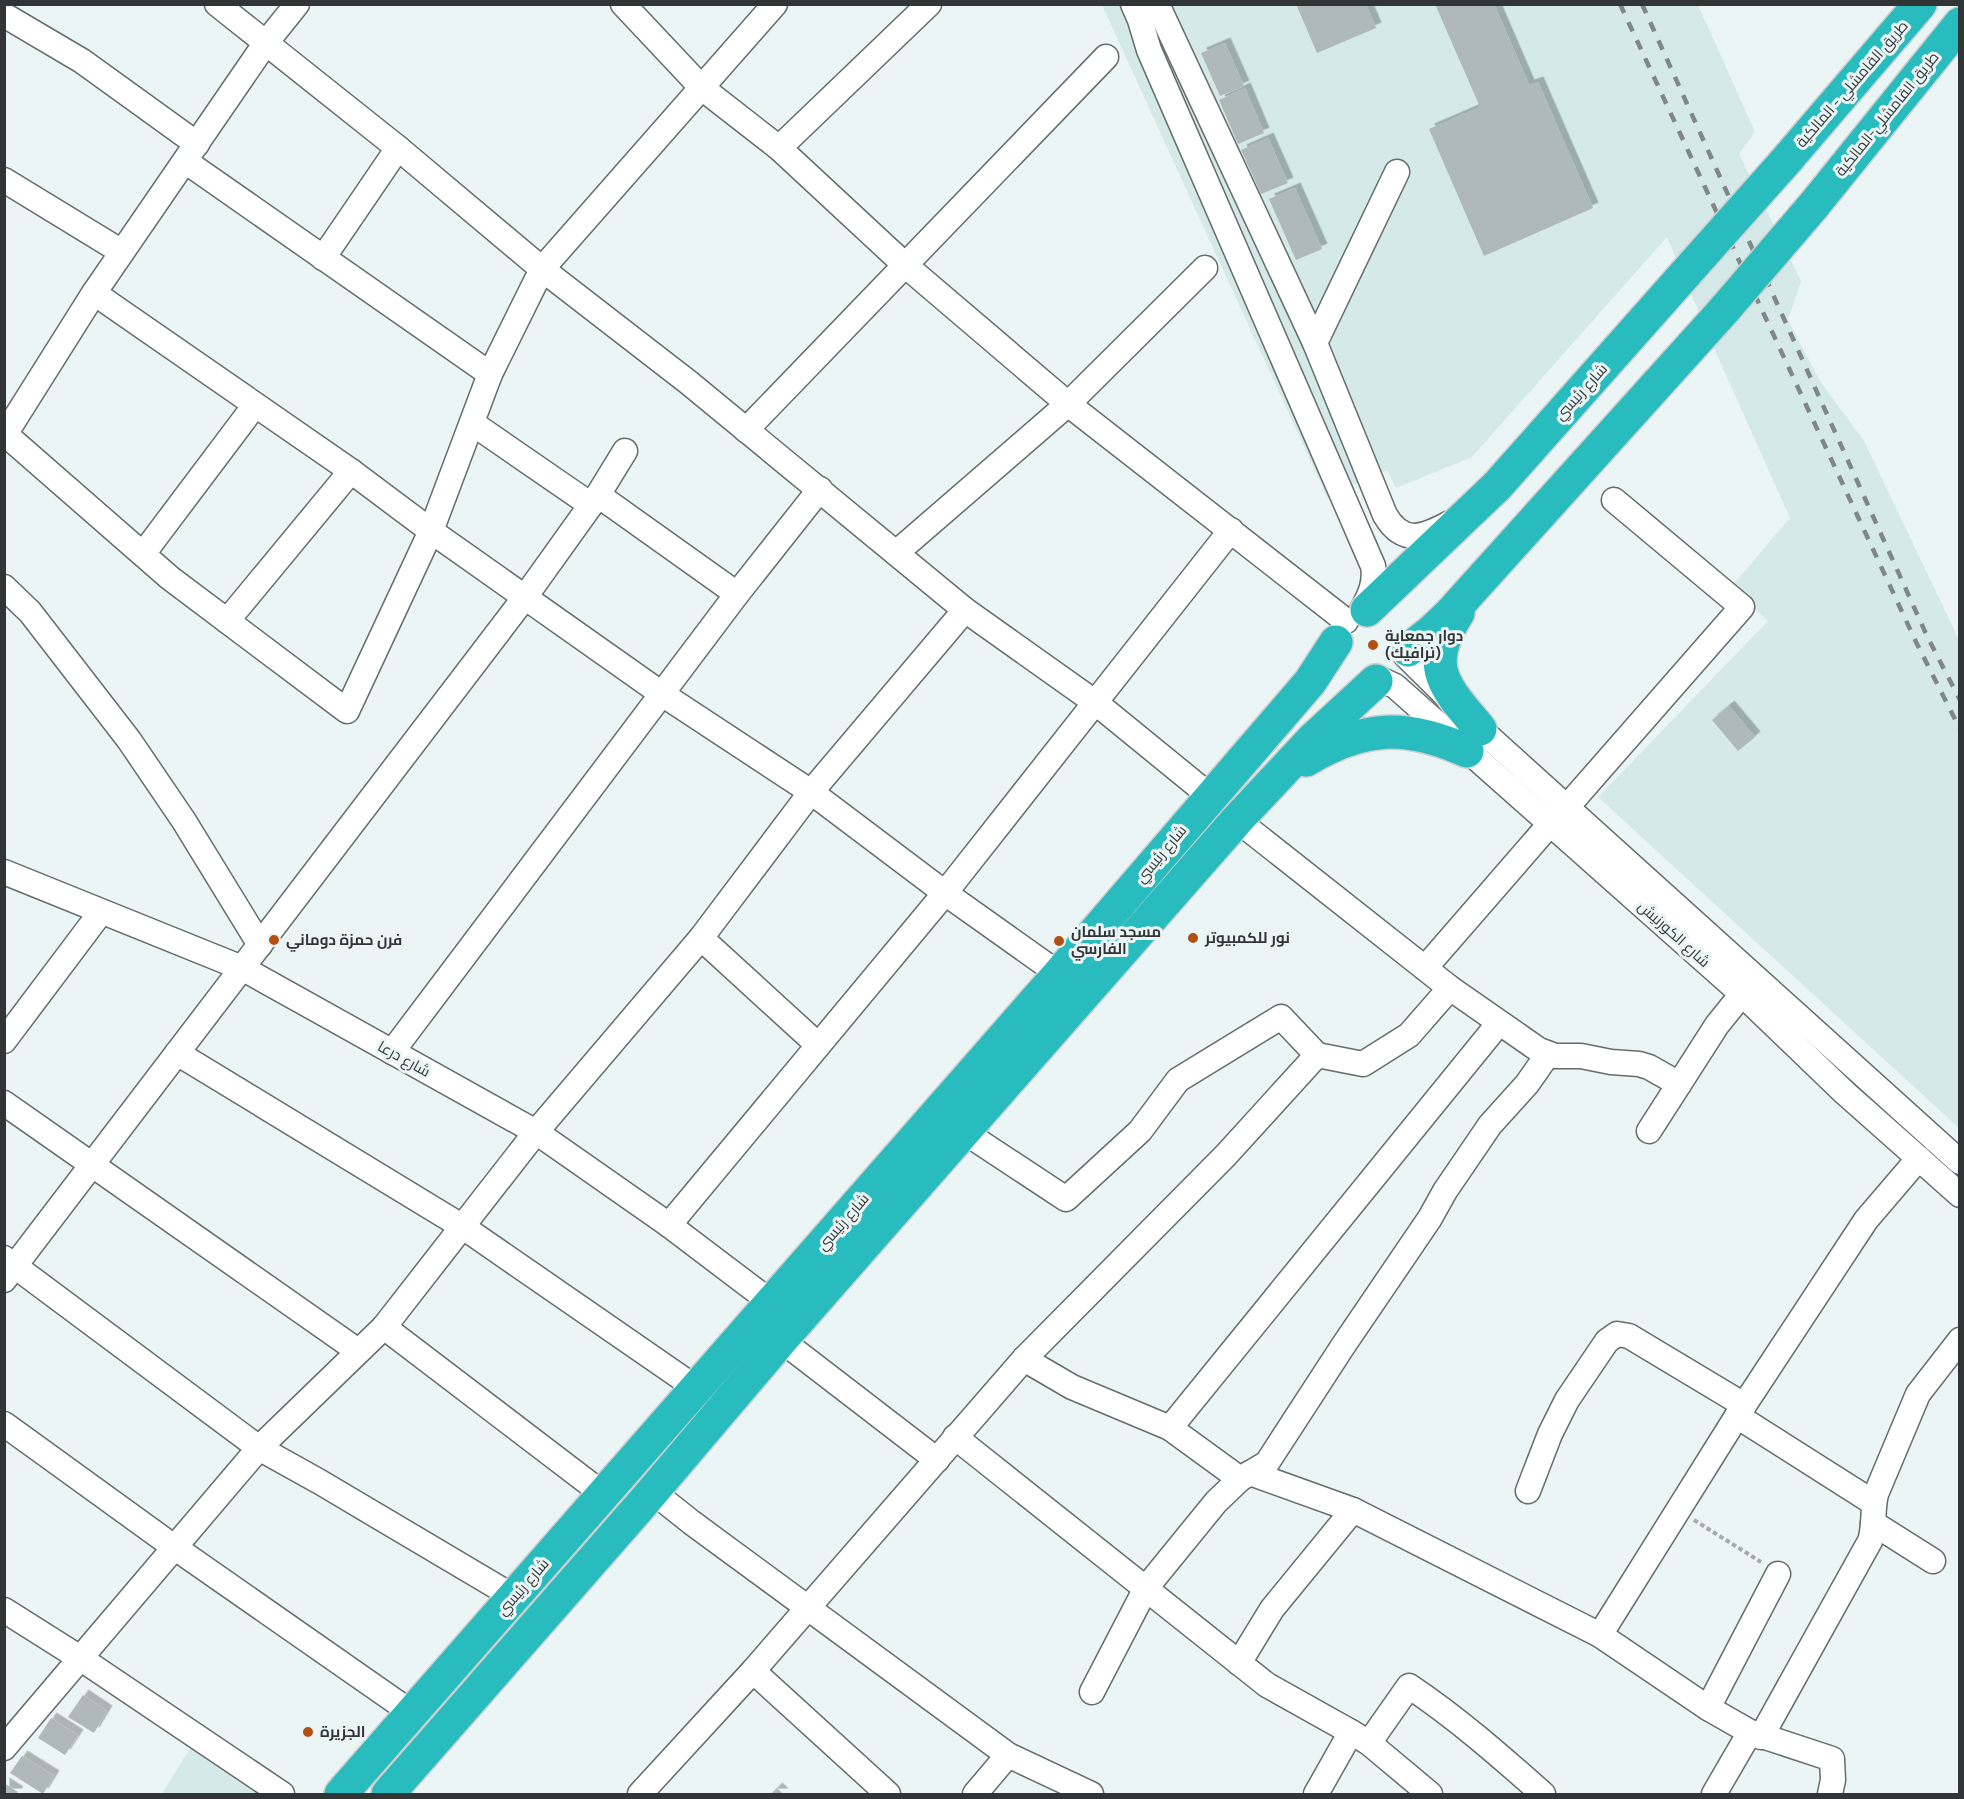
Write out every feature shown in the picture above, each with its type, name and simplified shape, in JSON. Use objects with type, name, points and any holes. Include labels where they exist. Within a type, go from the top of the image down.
[{"type":"highway","name":"طريق القامشلي - المالكية","points":[[1784,163],[1920,4]]},
{"type":"highway","name":"طريق القامشلي-المالكية","points":[[1490,569],[1725,309],[1814,205],[1959,24]]},
{"type":"highway","name":"شارع رئيسي","points":[[341,1794],[1059,974],[1310,682],[1353,621],[1497,486],[1784,163]]},
{"type":"highway","points":[[1407,653],[1405,632],[1399,622],[1384,612],[1353,621],[1337,654],[1345,669],[1359,679],[1379,681],[1398,671],[1407,653],[1450,614],[1490,569]]},
{"type":"highway","points":[[1265,788],[1328,747],[1370,733],[1387,731],[1439,740],[1474,740],[1445,685],[1440,652],[1452,623],[1490,569]]},
{"type":"highway","name":"شارع رئيسي","points":[[388,1794],[963,1131],[1265,788],[1312,740],[1379,681]]},
{"type":"highway","points":[[612,1484],[650,1494]]},
{"type":"street","points":[[217,4],[398,148],[542,269],[688,382],[965,610],[1096,703],[1210,796]]},
{"type":"street","points":[[297,4],[266,44],[93,293],[5,435],[170,578],[347,711],[431,531],[490,374],[542,269],[775,4]]},
{"type":"street","points":[[623,4],[702,88],[779,148],[905,265],[1068,404],[1353,621],[1370,596],[1375,575],[1373,566],[1149,50],[1133,4]]},
{"type":"street","points":[[779,148],[929,4]]},
{"type":"street","points":[[1157,4],[1315,343],[1388,521],[1404,535],[1413,537],[1437,530],[1470,512]]},
{"type":"street","points":[[4,15],[82,61],[191,153],[323,258],[490,374]]},
{"type":"street","points":[[746,430],[1106,57]]},
{"type":"street","points":[[323,258],[398,148]]},
{"type":"street","points":[[1315,343],[1397,172]]},
{"type":"street","points":[[4,180],[122,252]]},
{"type":"street","points":[[896,553],[1068,404],[1205,268]]},
{"type":"street","points":[[93,293],[351,471],[431,531],[662,694],[811,792],[945,893],[1059,974]]},
{"type":"street","points":[[143,554],[255,405]]},
{"type":"street","points":[[472,423],[737,594]]},
{"type":"street","points":[[514,1597],[259,1448],[8,1268],[93,1164],[525,597],[626,452]]},
{"type":"street","points":[[227,621],[351,471]]},
{"type":"street","points":[[392,1052],[737,594],[820,489]]},
{"type":"street","points":[[1425,968],[1742,607],[1614,500]]},
{"type":"street","points":[[1360,537],[1388,521]]},
{"type":"street","points":[[669,1225],[945,893],[1231,530]]},
{"type":"street","points":[[4,586],[30,612],[129,740],[184,821],[260,945]]},
{"type":"street","points":[[4,1748],[259,1448],[384,1327],[536,1132],[702,938],[811,792],[965,610]]},
{"type":"street","name":"شارع الكورنيش","points":[[1407,653],[1474,740]]},
{"type":"street","name":"شارع الكورنيش","points":[[1379,681],[1395,686],[1474,740],[1558,816],[1862,1075],[1959,1162]]},
{"type":"street","name":"شارع الكورنيش","points":[[1558,816],[1845,1093],[1959,1195]]},
{"type":"street","points":[[1237,820],[1450,988],[1548,1054],[1638,1064],[1649,1067],[1678,1084]]},
{"type":"street","name":"شارع درعا","points":[[4,873],[242,968],[536,1132],[669,1225],[772,1303]]},
{"type":"street","points":[[4,1041],[101,912]]},
{"type":"street","points":[[702,938],[818,1045]]},
{"type":"street","points":[[963,1131],[1066,1199],[1140,1131],[1178,1080],[1281,1017],[1317,1055],[1363,1064],[1409,1035],[1450,988]]},
{"type":"street","points":[[1649,1131],[1725,1014],[1742,994]]},
{"type":"street","points":[[1170,1428],[1499,1023]]},
{"type":"street","points":[[177,1053],[463,1227],[696,1388]]},
{"type":"street","points":[[1092,1692],[1146,1588],[1216,1502],[1245,1476],[1267,1463],[1343,1346],[1431,1218],[1445,1191],[1490,1125],[1527,1084],[1548,1054]]},
{"type":"street","points":[[640,1794],[753,1671],[1024,1359],[1226,1155],[1317,1055]]},
{"type":"street","points":[[1845,1093],[1862,1075]]},
{"type":"street","points":[[4,1103],[358,1351]]},
{"type":"street","points":[[1599,1635],[1866,1220],[1919,1158]]},
{"type":"street","points":[[384,1327],[612,1484]]},
{"type":"street","points":[[1527,1491],[1550,1434],[1567,1400],[1606,1341],[1617,1334],[1629,1336],[1741,1411],[1934,1561]]},
{"type":"street","points":[[781,1340],[937,1460]]},
{"type":"street","points":[[1714,1794],[1755,1735],[1870,1541],[1873,1513],[1908,1415],[1918,1394],[1959,1340]]},
{"type":"street","points":[[1024,1359],[1072,1387],[1170,1428],[1245,1476],[1353,1510],[1599,1635],[1755,1735],[1832,1760],[1833,1780],[1830,1794]]},
{"type":"street","points":[[4,1424],[174,1547],[412,1713]]},
{"type":"street","points":[[955,1437],[1267,1685],[1360,1738],[1430,1794]]},
{"type":"street","points":[[650,1494],[1008,1755],[1091,1794]]},
{"type":"street","points":[[1239,1663],[1272,1609],[1353,1510]]},
{"type":"street","points":[[1708,1707],[1778,1574]]},
{"type":"street","points":[[4,1610],[80,1658],[282,1794]]},
{"type":"street","points":[[753,1671],[888,1794]]},
{"type":"street","points":[[1316,1794],[1360,1738],[1409,1686],[1479,1738],[1543,1794]]},
{"type":"street","points":[[975,1794],[1008,1755]]},
{"type":"path","points":[[1678,1510],[1729,1540],[1778,1574]]},
{"type":"shaded area","points":[[1102,5],[1698,5],[1755,132],[1739,154],[1801,281],[1788,320],[1820,381],[1864,441],[1959,640],[1959,1128],[1598,797],[1768,621],[1731,587],[1790,518],[1667,237],[1472,457],[1396,488],[1387,470],[1327,497]]},
{"type":"shaded area","points":[[192,1745],[263,1794],[162,1794]]},
{"type":"building","points":[[1296,4],[1366,4],[1376,28],[1317,53]]},
{"type":"building","points":[[1435,4],[1494,4],[1529,85],[1538,82],[1593,208],[1484,256],[1429,129],[1480,107]]},
{"type":"building","points":[[1225,43],[1244,86],[1220,96],[1201,53]]},
{"type":"building","points":[[1245,88],[1264,133],[1238,144],[1219,100]]},
{"type":"building","points":[[1268,138],[1288,183],[1261,194],[1241,150]]},
{"type":"building","points":[[1295,188],[1322,249],[1296,260],[1269,199]]},
{"type":"building","points":[[1729,706],[1755,737],[1738,751],[1712,720]]},
{"type":"building","points":[[83,1695],[107,1711],[94,1733],[68,1717]]},
{"type":"building","points":[[51,1718],[78,1735],[65,1755],[38,1738]]},
{"type":"building","points":[[22,1756],[54,1776],[43,1794],[10,1773]]},
{"type":"building","points":[[4,1783],[18,1792],[4,1794]]},
{"type":"building","points":[[777,1788],[783,1794],[771,1794]]},
{"type":"railway","points":[[1620,4],[1916,642],[1960,729]]},
{"type":"railway","points":[[1642,4],[1927,636],[1960,700]]},
{"type":"place","name":"دوار جمعاية (ترافيك)","points":[[1373,645]]},
{"type":"place","name":"نور للكمبيوتر","points":[[1193,938]]},
{"type":"place","name":"فرن حمزة دوماني","points":[[274,940]]},
{"type":"place","name":"مسجد سلمان الفارسي","points":[[1059,941]]},
{"type":"place","name":"الجزيرة","points":[[308,1732]]}]
